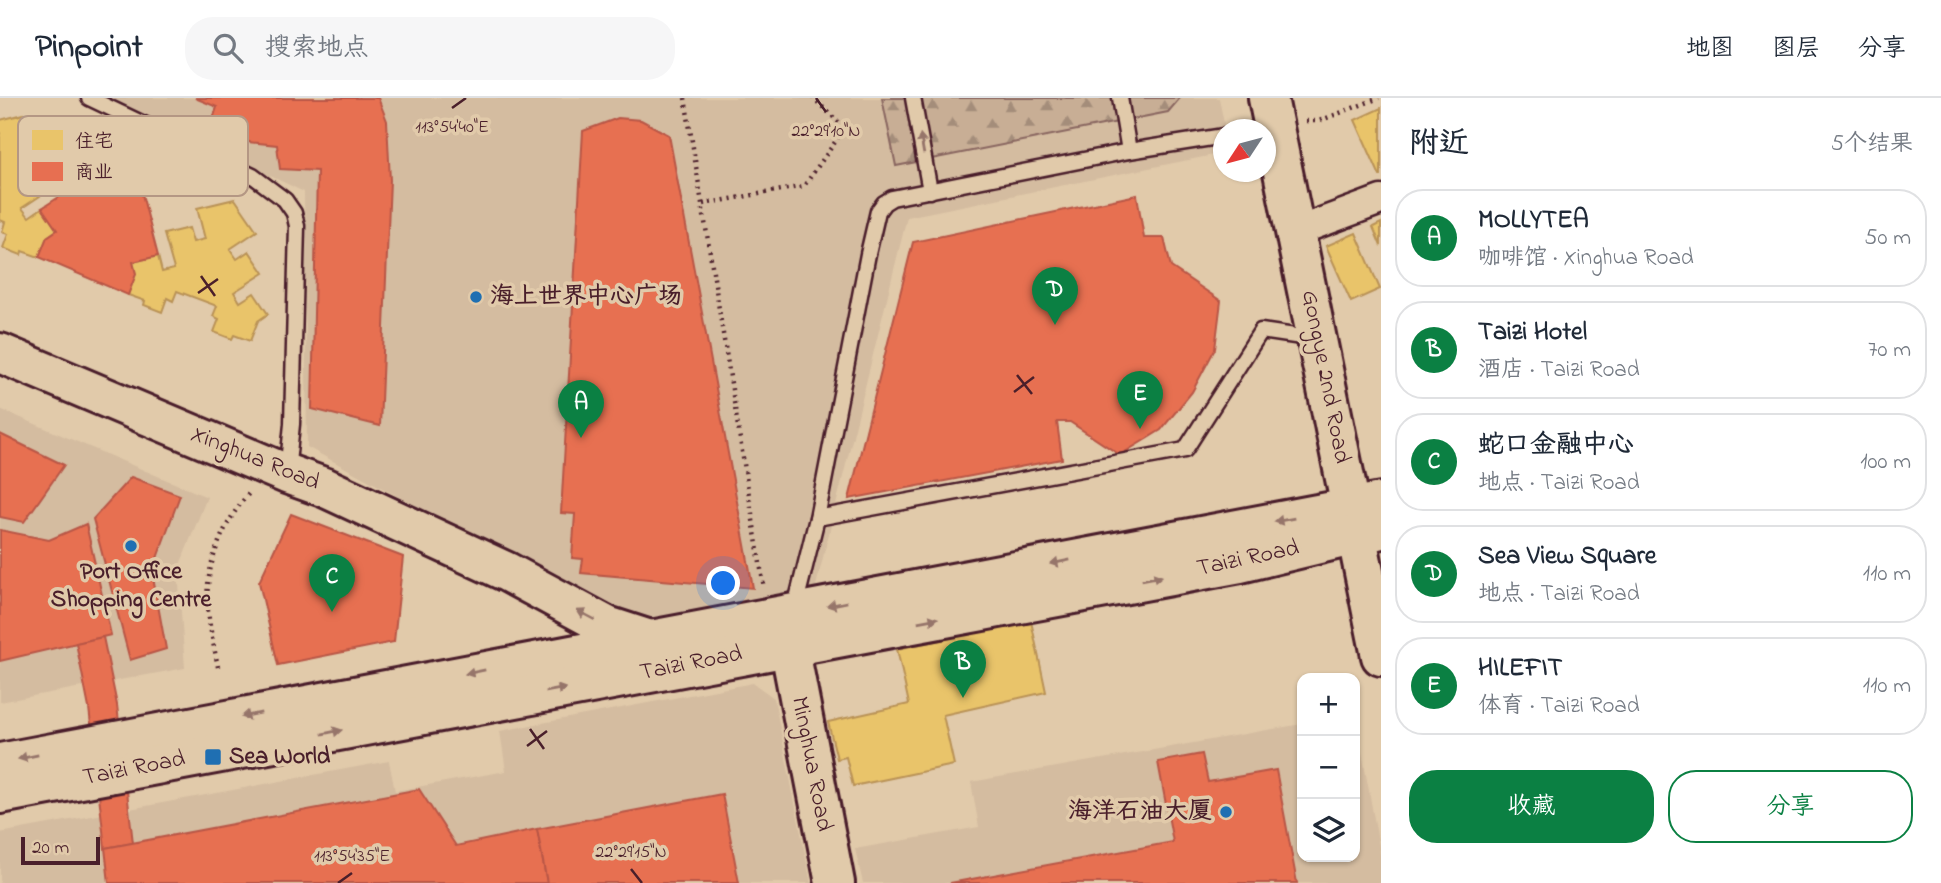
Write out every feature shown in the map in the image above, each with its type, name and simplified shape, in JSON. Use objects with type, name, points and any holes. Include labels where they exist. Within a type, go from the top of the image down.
[{"type":"main road","name":"Gongye 2nd Road","points":[[1276,149],[1317,339],[1367,518],[1381,656]]},
{"type":"main road","name":"Xinghua Road","points":[[0,353],[326,488],[507,572],[607,626],[649,639]]},
{"type":"main road","name":"Taizi Road","points":[[0,763],[782,615],[1367,518]]},
{"type":"main road","name":"Xinghua Road","points":[[507,572],[531,601],[547,628],[550,648],[542,660]]},
{"type":"main road","name":"Taizi Road","points":[[0,794],[782,615]]},
{"type":"main road","name":"Minghua Road","points":[[782,615],[835,883]]},
{"type":"street","points":[[1295,232],[1381,200]]},
{"type":"lane","points":[[89,98],[127,116]]},
{"type":"lane","points":[[913,98],[930,191]]},
{"type":"lane","points":[[1119,98],[1129,152]]},
{"type":"lane","points":[[782,615],[817,518],[865,268],[878,211],[884,203],[892,198],[1213,138]]},
{"type":"lane","points":[[248,174],[285,200],[294,214],[297,239],[292,424],[278,470]]},
{"type":"lane","points":[[817,518],[1185,450],[1261,331],[1317,339]]},
{"type":"path","points":[[685,98],[782,615]]},
{"type":"path","points":[[703,204],[804,186],[845,128],[813,98]]},
{"type":"path","points":[[1276,119],[1319,121],[1379,98]]},
{"type":"path","points":[[218,667],[209,612],[208,584],[220,540],[239,503],[278,470]]},
{"type":"shaded area","points":[[107,98],[1219,98],[1223,119],[1213,119],[1213,155],[907,217],[814,594],[749,608],[643,621],[599,606],[307,447],[304,192],[248,165],[248,116],[145,116]]},
{"type":"shaded area","points":[[0,409],[207,497],[178,570],[185,668],[0,702]]},
{"type":"shaded area","points":[[753,683],[774,698],[811,883],[0,883],[0,833],[389,761],[395,791],[506,771],[500,731]]},
{"type":"shaded area","points":[[1297,725],[1297,862],[1360,862],[1360,742],[1381,857],[1381,883],[863,883],[855,849],[979,827],[971,782]]},
{"type":"green space","points":[[882,98],[1180,98],[1168,112],[896,166]]},
{"type":"building: 住宅","points":[[1381,108],[1381,176],[1380,176],[1355,120]]},
{"type":"building: 住宅","points":[[24,114],[25,116],[18,116],[18,196],[40,196],[22,208],[29,217],[42,208],[57,230],[47,237],[39,257],[22,251],[21,255],[3,248],[8,234],[2,232],[5,222],[0,220],[0,120]]},
{"type":"building: 住宅","points":[[235,199],[257,231],[230,249],[237,259],[249,251],[264,273],[234,292],[240,302],[254,293],[268,314],[258,321],[250,341],[234,335],[232,339],[214,332],[219,319],[213,316],[217,306],[177,291],[173,301],[167,298],[162,312],[144,305],[145,301],[128,295],[136,274],[133,262],[158,256],[162,272],[174,269],[164,234],[189,228],[193,242],[205,239],[197,208]]},
{"type":"building: 住宅","points":[[1381,223],[1381,246],[1373,227]]},
{"type":"building: 住宅","points":[[1356,233],[1380,289],[1351,302],[1326,246]]},
{"type":"building: 住宅","points":[[1031,621],[1046,692],[943,715],[954,765],[853,786],[846,757],[837,759],[828,722],[909,704],[897,649]]},
{"type":"building: 商业","points":[[195,98],[378,98],[387,121],[390,180],[380,426],[312,409],[317,171],[280,169],[277,145],[248,142],[248,116],[214,116],[217,107]]},
{"type":"building: 商业","points":[[618,118],[641,120],[669,135],[753,588],[581,573],[583,559],[572,558],[575,514],[561,513],[583,131]]},
{"type":"building: 商业","points":[[1137,195],[1144,238],[1164,238],[1171,267],[1221,301],[1215,349],[1192,392],[1161,430],[1120,455],[1070,422],[1057,422],[1062,459],[849,499],[913,242]]},
{"type":"building: 商业","points":[[61,196],[143,196],[158,256],[133,262],[136,274],[128,295],[39,257],[47,237],[57,230],[42,208]]},
{"type":"building: 商业","name":"Port Office Shopping Centre","points":[[0,434],[64,465],[24,522],[0,517]]},
{"type":"building: 商业","name":"Port Office Shopping Centre","points":[[131,477],[180,495],[152,572],[166,649],[130,660],[93,519]]},
{"type":"building: 商业","points":[[291,514],[403,557],[394,642],[278,665],[259,582]]},
{"type":"building: 商业","points":[[86,524],[111,635],[0,661],[0,530],[49,540]]},
{"type":"building: 商业","points":[[103,637],[117,705],[133,843],[105,848],[89,708],[76,643]]},
{"type":"building: 商业","name":"海洋石油大厦","points":[[1202,754],[1208,782],[1276,770],[1297,883],[950,883],[1173,842],[1158,762]]},
{"type":"building: 商业","points":[[419,789],[456,846],[537,829],[547,883],[109,883],[105,848]]},
{"type":"building: 商业","points":[[722,794],[739,883],[547,883],[537,829]]},
{"type":"place","name":"海上世界中心广场","points":[[476,297]]},
{"type":"place","name":"Sea View Square","points":[[1055,325]]},
{"type":"place","name":"HILEFIT","points":[[1140,429]]},
{"type":"place","name":"MOLLYTEA","points":[[581,438]]},
{"type":"place","name":"Port Office Shopping Centre","points":[[131,546]]},
{"type":"place","name":"蛇口金融中心","points":[[332,612]]},
{"type":"place","name":"Taizi Hotel","points":[[963,698]]},
{"type":"place","name":"Sea World","points":[[213,757]]},
{"type":"place","name":"海洋石油大厦","points":[[1226,812]]}]
